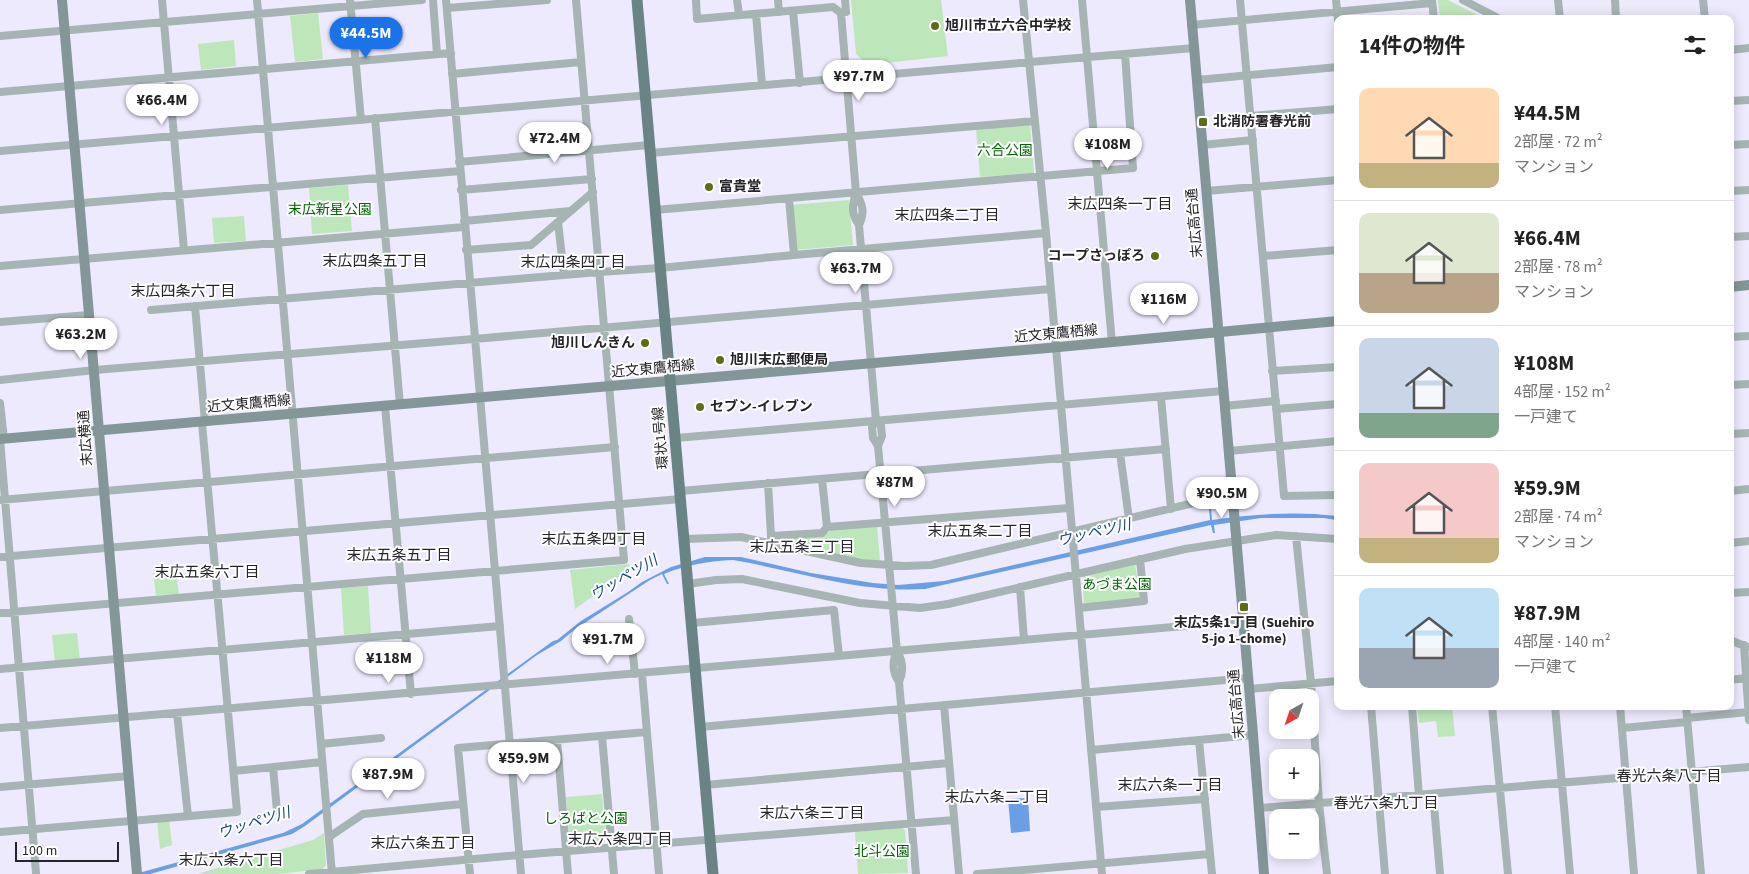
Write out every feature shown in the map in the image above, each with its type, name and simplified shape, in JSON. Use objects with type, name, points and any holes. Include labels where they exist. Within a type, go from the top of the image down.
[{"type":"main road","name":"環状1号線","points":[[637,0],[713,874]]},
{"type":"street","name":"末広横通","points":[[62,0],[138,874]]},
{"type":"street","points":[[162,0],[184,250]]},
{"type":"street","points":[[256,0],[332,873]]},
{"type":"street","points":[[0,36],[164,23],[350,3],[422,0]]},
{"type":"street","points":[[433,0],[436,54]]},
{"type":"street","points":[[520,874],[446,4],[547,0]]},
{"type":"street","points":[[0,613],[624,560],[576,0]]},
{"type":"street","points":[[696,0],[697,19],[833,7],[841,13],[856,193],[863,206],[863,216],[859,224],[876,421],[872,426],[873,438],[878,446],[881,474],[896,651],[893,659],[894,675],[899,682],[916,874]]},
{"type":"street","points":[[737,0],[739,15]]},
{"type":"street","points":[[778,0],[779,12]]},
{"type":"street","points":[[841,13],[846,12],[845,0]]},
{"type":"street","points":[[1023,0],[1041,177],[1102,874]]},
{"type":"street","points":[[1082,0],[1112,342]]},
{"type":"street","name":"末広高台通","points":[[1190,0],[1260,808],[1264,874]]},
{"type":"street","points":[[1240,0],[1284,496],[1334,496]]},
{"type":"street","points":[[1336,0],[1337,15]]},
{"type":"street","points":[[1463,0],[1492,15]]},
{"type":"street","points":[[1558,0],[1560,15]]},
{"type":"street","points":[[1614,0],[1616,15]]},
{"type":"street","points":[[1703,0],[1705,15]]},
{"type":"street","points":[[1191,24],[1432,2],[1434,15]]},
{"type":"street","points":[[350,3],[361,120]]},
{"type":"street","points":[[794,11],[800,82]]},
{"type":"street","points":[[756,14],[762,85]]},
{"type":"street","points":[[0,151],[1194,48]]},
{"type":"street","points":[[1734,50],[1749,48]]},
{"type":"street","points":[[0,92],[451,53]]},
{"type":"street","points":[[655,210],[1134,168],[1125,54]]},
{"type":"street","points":[[452,74],[581,62]]},
{"type":"street","points":[[1196,80],[1334,67]]},
{"type":"street","points":[[1734,101],[1749,100]]},
{"type":"street","points":[[1251,116],[1334,109]]},
{"type":"street","points":[[375,118],[400,405]]},
{"type":"street","points":[[459,162],[590,150],[649,149],[851,137],[1035,120]]},
{"type":"street","points":[[1202,145],[1253,140]]},
{"type":"street","points":[[1734,146],[1749,144]]},
{"type":"street","points":[[0,210],[460,171]]},
{"type":"street","points":[[461,190],[592,179]]},
{"type":"street","points":[[1206,191],[1334,180]]},
{"type":"street","points":[[1734,192],[1749,190]]},
{"type":"street","points":[[466,250],[531,245],[593,192]]},
{"type":"street","points":[[789,199],[794,255]]},
{"type":"street","points":[[0,266],[385,234],[571,211]]},
{"type":"street","points":[[558,222],[564,275]]},
{"type":"street","points":[[151,310],[1046,234]]},
{"type":"street","points":[[1734,237],[1749,236]]},
{"type":"street","points":[[1263,256],[1334,250]]},
{"type":"street","points":[[1734,287],[1749,285]]},
{"type":"street","points":[[0,380],[95,370],[474,340],[1050,289]]},
{"type":"street","points":[[0,832],[237,812],[217,594],[195,306]]},
{"type":"street","points":[[0,322],[89,315]]},
{"type":"street","name":"近文東鷹栖線","points":[[1,439],[204,423],[1056,348],[1334,321]]},
{"type":"street","points":[[1734,338],[1749,336]]},
{"type":"street","points":[[1272,371],[1334,367]]},
{"type":"street","points":[[1734,385],[1749,384]]},
{"type":"street","points":[[676,438],[1223,391]]},
{"type":"street","points":[[1160,397],[1171,508]]},
{"type":"street","points":[[0,403],[3,499],[15,611],[36,873]]},
{"type":"street","points":[[1224,406],[1334,404]]},
{"type":"street","points":[[385,406],[411,694]]},
{"type":"street","points":[[1734,434],[1749,433]]},
{"type":"street","points":[[1229,451],[1334,441]]},
{"type":"street","points":[[3,499],[615,447]]},
{"type":"street","points":[[0,557],[620,504],[768,483],[1166,449]]},
{"type":"street","points":[[1120,453],[1129,519]]},
{"type":"street","points":[[771,539],[822,533],[827,527],[822,479]]},
{"type":"street","points":[[768,483],[771,539]]},
{"type":"street","points":[[1734,491],[1749,489]]},
{"type":"street","points":[[685,545],[742,537],[771,539],[888,568],[931,564],[1072,536],[1171,508],[1233,499]]},
{"type":"street","points":[[827,527],[1069,508]]},
{"type":"street","points":[[688,581],[742,579],[834,599],[920,608],[948,604],[1020,587],[1075,570],[1140,559],[1236,536],[1276,535],[1334,539]]},
{"type":"street","points":[[1296,536],[1311,683],[1319,804],[1327,874]]},
{"type":"street","points":[[1734,543],[1749,541]]},
{"type":"street","points":[[1078,608],[1144,601],[1140,559]]},
{"type":"street","points":[[1020,587],[1024,640]]},
{"type":"street","points":[[1734,593],[1749,592]]},
{"type":"street","points":[[834,599],[839,656]]},
{"type":"street","points":[[692,622],[834,610]]},
{"type":"street","points":[[629,619],[647,732],[660,874]]},
{"type":"street","points":[[0,728],[1243,621]]},
{"type":"street","points":[[0,670],[500,626]]},
{"type":"street","points":[[1734,642],[1746,646],[1749,720]]},
{"type":"street","points":[[1734,680],[1746,678]]},
{"type":"street","points":[[700,727],[1086,692],[1249,683],[1334,681]]},
{"type":"street","points":[[944,705],[959,874]]},
{"type":"street","points":[[1371,710],[1385,874]]},
{"type":"street","points":[[1412,710],[1419,796]]},
{"type":"street","points":[[1492,710],[1508,874]]},
{"type":"street","points":[[1555,710],[1570,874]]},
{"type":"street","points":[[1620,710],[1634,874]]},
{"type":"street","points":[[1686,710],[1701,874]]},
{"type":"street","points":[[1622,728],[1748,712]]},
{"type":"street","points":[[178,714],[188,816]]},
{"type":"street","points":[[470,874],[458,748],[647,732]]},
{"type":"street","points":[[1091,750],[1253,735]]},
{"type":"street","points":[[602,736],[614,874]]},
{"type":"street","points":[[321,744],[381,738]]},
{"type":"street","points":[[557,740],[568,874]]},
{"type":"street","points":[[1199,740],[1212,874]]},
{"type":"street","points":[[234,770],[322,762]]},
{"type":"street","points":[[705,785],[949,763]]},
{"type":"street","points":[[273,767],[276,811]]},
{"type":"street","points":[[1260,808],[1749,767]]},
{"type":"street","points":[[0,787],[129,776]]},
{"type":"street","points":[[1433,794],[1440,874]]},
{"type":"street","points":[[1096,808],[1205,799]]},
{"type":"street","points":[[330,837],[363,814],[462,804]]},
{"type":"street","points":[[309,874],[954,820]]},
{"type":"street","points":[[977,874],[1210,854]]},
{"type":"street","points":[[412,865],[412,874]]},
{"type":"green space","points":[[851,0],[941,0],[948,56],[868,65],[856,54]]},
{"type":"green space","points":[[1438,0],[1448,0],[1477,15],[1440,15]]},
{"type":"green space","points":[[318,13],[323,59],[295,62],[290,16]]},
{"type":"green space","points":[[234,40],[236,66],[201,70],[198,44]]},
{"type":"green space","name":"六合公園","points":[[1030,125],[1034,173],[980,177],[976,129]]},
{"type":"green space","name":"末広新星公園","points":[[348,185],[352,231],[312,234],[309,188]]},
{"type":"green space","points":[[849,200],[853,245],[795,250],[791,205]]},
{"type":"green space","points":[[244,216],[246,241],[214,243],[212,218]]},
{"type":"green space","points":[[877,526],[880,561],[859,559],[776,542],[776,538],[822,537],[833,529]]},
{"type":"green space","points":[[629,564],[631,570],[575,609],[570,570]]},
{"type":"green space","name":"あづま公園","points":[[1135,564],[1140,597],[1138,600],[1084,604],[1082,579],[1085,575]]},
{"type":"green space","points":[[153,573],[176,573],[179,594],[156,595]]},
{"type":"green space","points":[[368,586],[371,633],[344,635],[341,588]]},
{"type":"green space","points":[[77,633],[80,660],[55,662],[52,635]]},
{"type":"green space","points":[[1417,710],[1452,710],[1455,736],[1438,737],[1436,721],[1419,723]]},
{"type":"green space","name":"しろばと公園","points":[[602,794],[606,840],[604,843],[574,846],[570,844],[566,797]]},
{"type":"green space","points":[[157,820],[169,820],[172,845],[160,849]]},
{"type":"green space","name":"北斗公園","points":[[901,828],[905,830],[908,873],[858,874],[855,832]]},
{"type":"green space","points":[[324,833],[326,865],[323,869],[278,874],[197,874],[313,840]]},
{"type":"water","points":[[1211,507],[1212,520],[1290,513],[1334,516],[1334,520],[1261,518],[1214,525],[1215,533],[1213,533],[1211,525],[925,589],[876,588],[733,560],[707,562],[680,568],[664,574],[669,584],[667,584],[662,574],[650,580],[574,630],[561,641],[537,655],[292,834],[150,874],[135,874],[283,833],[302,824],[581,621],[642,582],[671,567],[705,557],[741,557],[811,573],[873,583],[898,585],[944,581],[1210,520],[1209,508]]},
{"type":"water","points":[[1028,798],[1030,831],[1011,833],[1008,799]]},
{"type":"place","name":"旭川市立六合中学校","points":[[935,26]]},
{"type":"place","name":"北消防署春光前","points":[[1203,122]]},
{"type":"place","name":"富貴堂","points":[[709,187]]},
{"type":"place","name":"コープさっぽろ","points":[[1155,256]]},
{"type":"place","name":"旭川しんきん","points":[[645,343]]},
{"type":"place","name":"旭川末広郵便局","points":[[720,360]]},
{"type":"place","name":"セブン-イレブン","points":[[700,407]]},
{"type":"place","name":"末広5条1丁目 (Suehiro 5-jo 1-chome)","points":[[1244,607]]},
{"type":"district","name":"末広四条一丁目","points":[[1120,204]]},
{"type":"district","name":"末広四条二丁目","points":[[947,215]]},
{"type":"district","name":"末広四条五丁目","points":[[375,261]]},
{"type":"district","name":"末広四条四丁目","points":[[573,262]]},
{"type":"district","name":"末広四条六丁目","points":[[183,291]]},
{"type":"district","name":"末広五条二丁目","points":[[980,531]]},
{"type":"district","name":"末広五条四丁目","points":[[594,539]]},
{"type":"district","name":"末広五条三丁目","points":[[802,547]]},
{"type":"district","name":"末広五条五丁目","points":[[399,555]]},
{"type":"district","name":"末広五条六丁目","points":[[207,572]]},
{"type":"district","name":"春光六条八丁目","points":[[1669,776]]},
{"type":"district","name":"末広六条一丁目","points":[[1170,785]]},
{"type":"district","name":"末広六条二丁目","points":[[997,797]]},
{"type":"district","name":"春光六条九丁目","points":[[1386,803]]},
{"type":"district","name":"末広六条三丁目","points":[[812,813]]},
{"type":"district","name":"末広六条四丁目","points":[[620,839]]},
{"type":"district","name":"末広六条五丁目","points":[[423,843]]},
{"type":"district","name":"末広六条六丁目","points":[[231,860]]},
{"type":"water label","name":"ウッペツ川","points":[[1094,533]]},
{"type":"water label","name":"ウッペツ川","points":[[624,578]]},
{"type":"water label","name":"ウッペツ川","points":[[254,823]]}]
